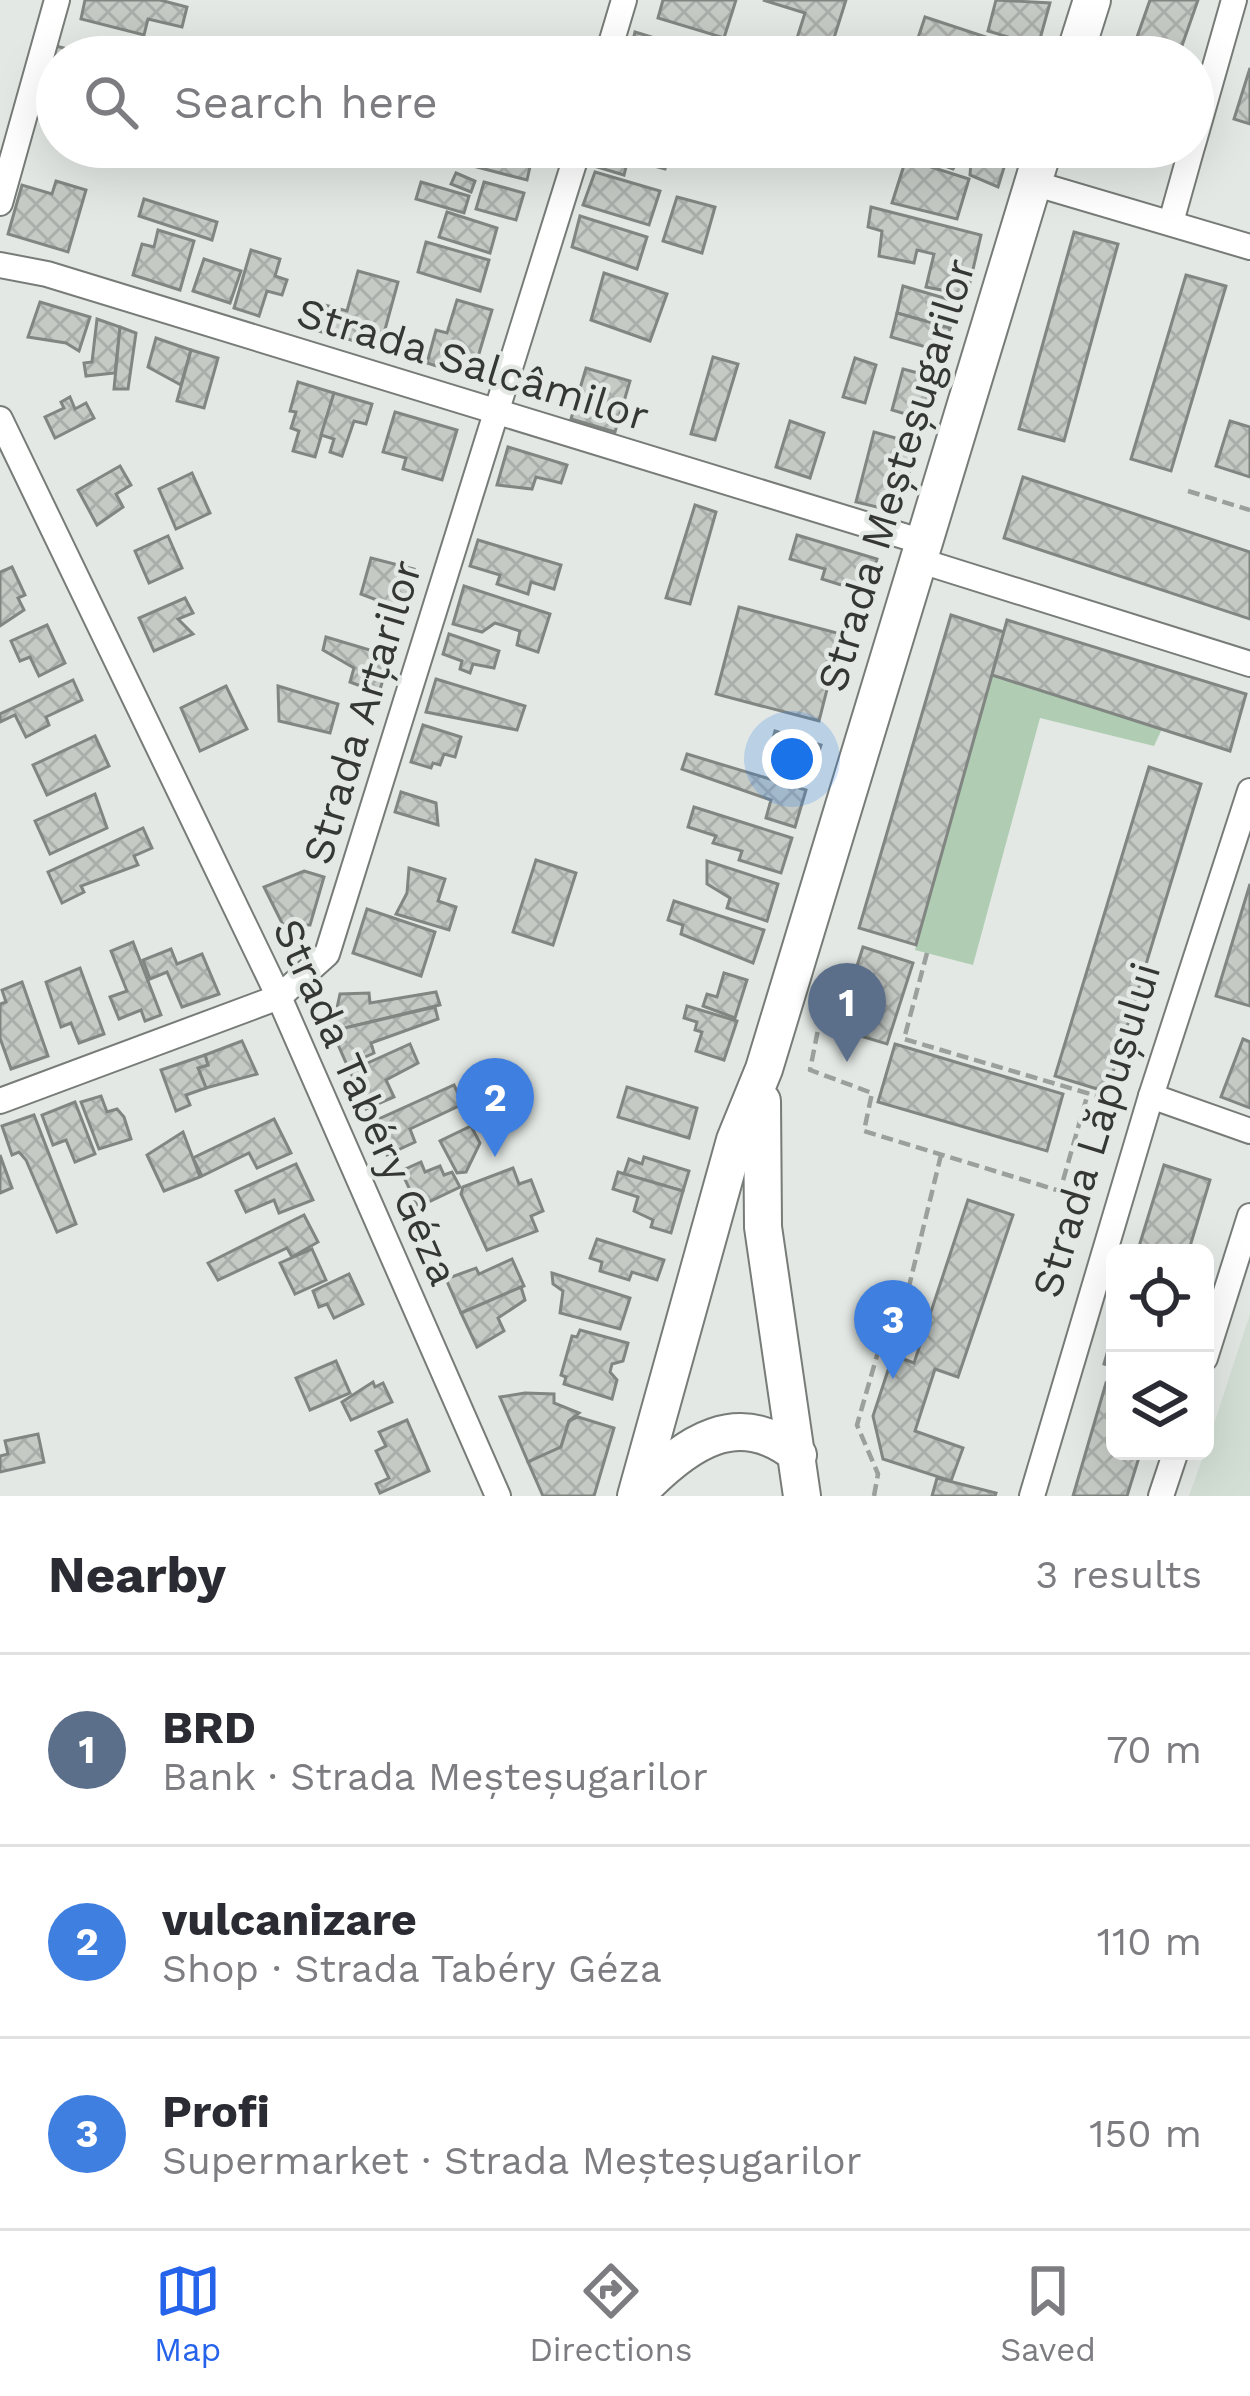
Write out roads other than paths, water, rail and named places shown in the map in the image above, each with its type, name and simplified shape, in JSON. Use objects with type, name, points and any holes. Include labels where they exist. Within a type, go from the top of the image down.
[{"type":"main road","points":[[1081,36],[1092,0]]},
{"type":"main road","name":"Strada Meșteșugarilor","points":[[637,1494],[735,1141],[764,1069],[1038,168]]},
{"type":"main road","name":"Strada Meșteșugarilor","points":[[764,1069],[763,1227],[798,1455]]},
{"type":"main road","points":[[637,1494],[677,1453],[712,1436],[760,1436],[798,1455]]},
{"type":"main road","points":[[774,1496],[798,1455]]},
{"type":"main road","points":[[798,1455],[802,1496]]},
{"type":"street","points":[[47,36],[57,0]]},
{"type":"street","points":[[614,36],[625,0]]},
{"type":"street","points":[[1214,71],[1234,0]]},
{"type":"street","points":[[0,202],[36,74]]},
{"type":"street","name":"Strada Arțarilor","points":[[0,1101],[279,998],[327,954],[572,168]]},
{"type":"street","points":[[1171,222],[1187,168]]},
{"type":"street","points":[[1033,183],[1250,247]]},
{"type":"street","name":"Strada Salcâmilor","points":[[0,265],[47,274],[496,411],[1250,664]]},
{"type":"street","name":"Strada Tabéry Géza","points":[[0,418],[279,998],[498,1496]]},
{"type":"street","name":"Strada Lăpușului","points":[[1032,1496],[1149,1103],[1250,791]]},
{"type":"street","points":[[1149,1103],[1250,1131]]},
{"type":"street","points":[[1207,1352],[1250,1216]]},
{"type":"street","points":[[1161,1496],[1173,1460]]},
{"type":"place","name":"BRD","points":[[847,1062]]},
{"type":"place","name":"vulcanizare","points":[[495,1157]]},
{"type":"place","name":"Profi","points":[[893,1379]]}]
